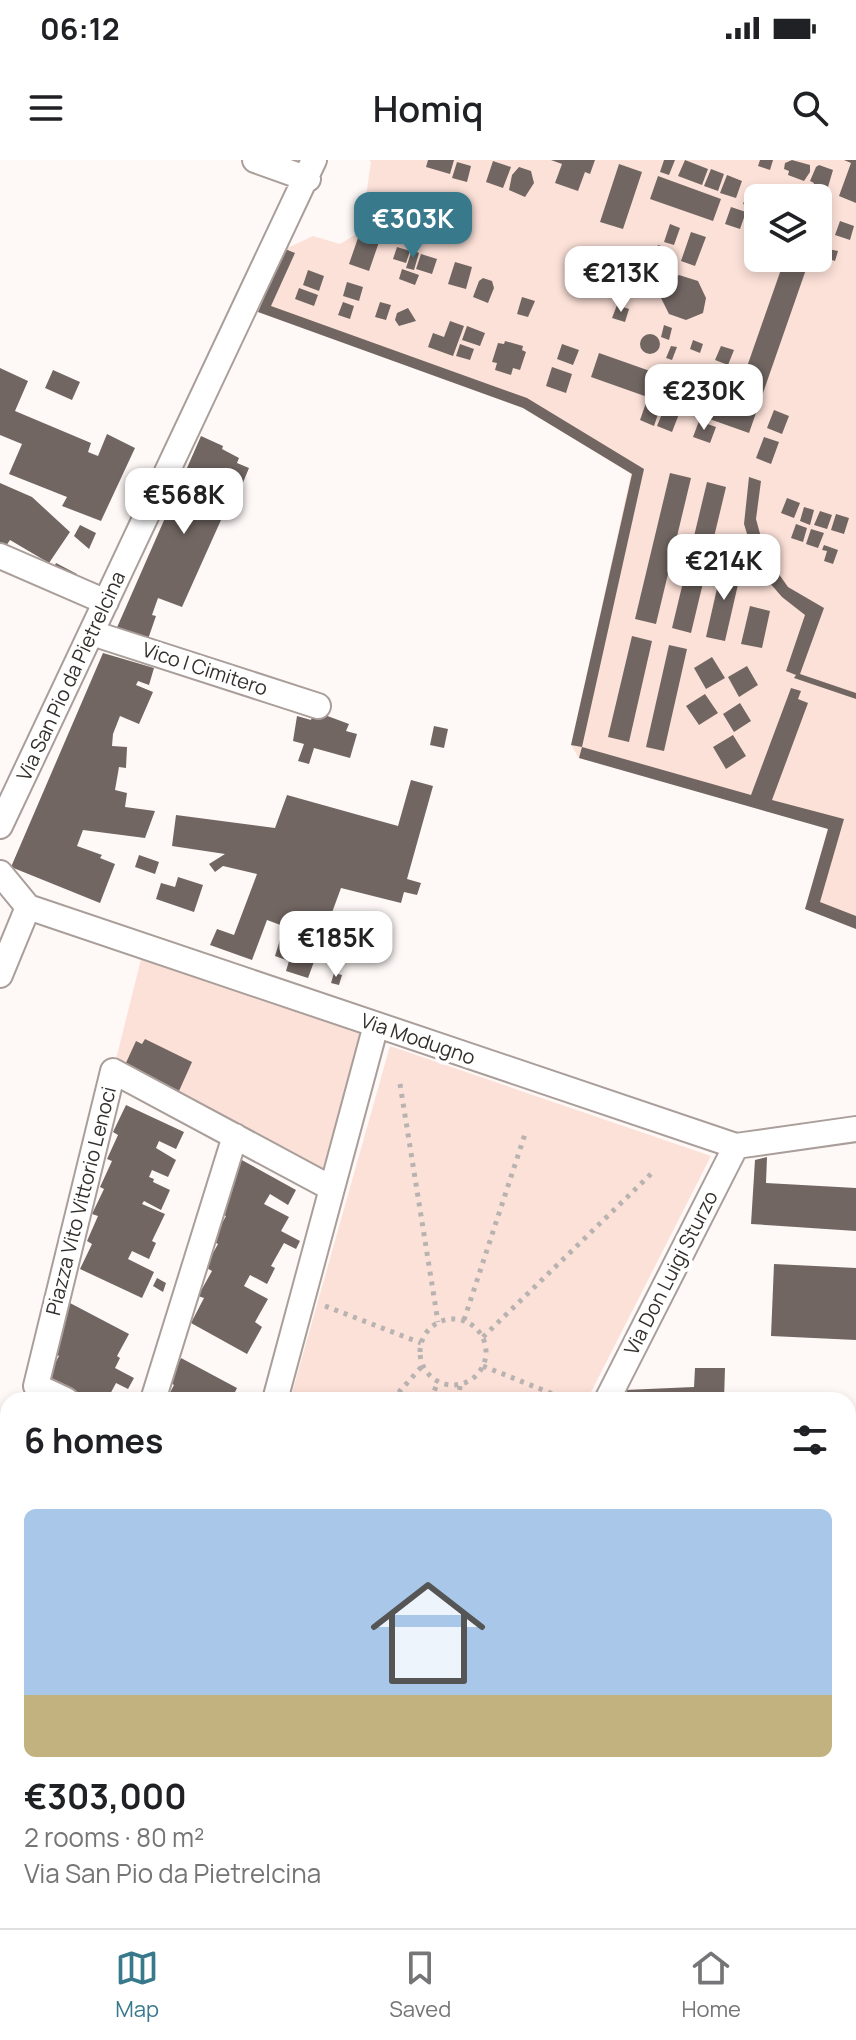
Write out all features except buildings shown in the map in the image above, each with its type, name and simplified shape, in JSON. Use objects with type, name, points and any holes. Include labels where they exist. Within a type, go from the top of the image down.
[{"type":"street","points":[[255,160],[311,169]]},
{"type":"street","name":"Via San Pio da Pietrelcina","points":[[0,826],[311,169]]},
{"type":"street","points":[[0,556],[106,602]]},
{"type":"street","name":"Vico I Cimitero","points":[[92,633],[318,706]]},
{"type":"street","points":[[0,873],[28,907],[0,975]]},
{"type":"street","name":"Via Modugno","points":[[28,907],[736,1146],[856,1129]]},
{"type":"street","points":[[277,1392],[376,1025]]},
{"type":"street","name":"Piazza Vito Vittorio Lenoci","points":[[49,1392],[36,1386],[113,1071],[331,1188]]},
{"type":"street","points":[[155,1392],[235,1136]]},
{"type":"street","name":"Via Don Luigi Sturzo","points":[[611,1392],[736,1146]]},
{"type":"path","points":[[400,1084],[438,1322]]},
{"type":"path","points":[[464,1320],[526,1131]]},
{"type":"path","points":[[483,1337],[653,1172]]},
{"type":"path","points":[[324,1306],[421,1343]]},
{"type":"path","points":[[455,1318],[464,1320],[483,1337],[486,1357],[470,1382],[438,1381],[423,1365],[421,1343],[438,1322],[455,1318]]},
{"type":"path","points":[[399,1392],[423,1365]]},
{"type":"path","points":[[483,1366],[548,1392]]},
{"type":"path","points":[[434,1392],[438,1381]]},
{"type":"path","points":[[460,1384],[460,1392]]},
{"type":"shaded area","points":[[369,160],[856,160],[856,929],[805,909],[828,828],[579,758],[571,745],[631,474],[523,408],[258,312],[285,249],[313,236],[340,244],[361,231]]},
{"type":"shaded area","points":[[141,959],[364,1035],[325,1176],[115,1063]]},
{"type":"shaded area","points":[[390,1046],[711,1156],[591,1392],[292,1392]]}]
